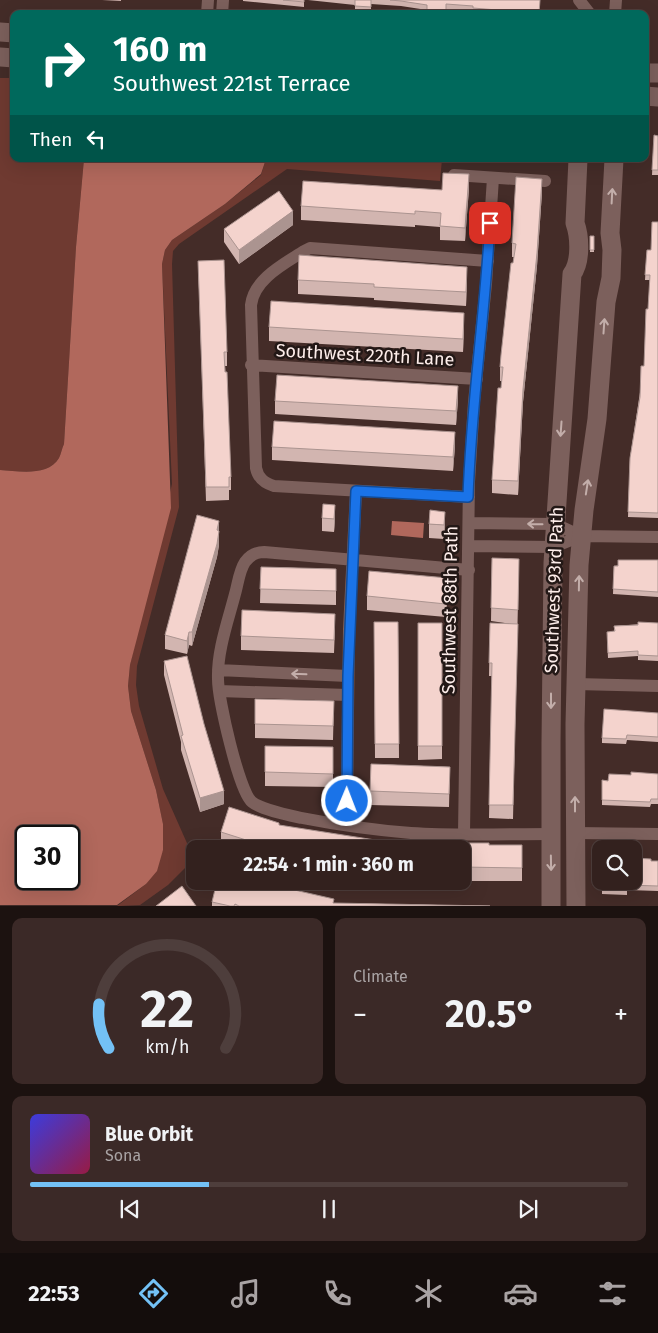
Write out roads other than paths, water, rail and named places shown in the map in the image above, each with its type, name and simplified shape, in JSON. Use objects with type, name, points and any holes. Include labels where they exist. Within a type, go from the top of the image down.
[{"type":"street","points":[[579,0],[587,10]]},
{"type":"street","name":"Southwest 93rd Path","points":[[551,906],[551,657],[554,547],[572,274],[576,268],[579,232],[575,223],[578,162]]},
{"type":"street","name":"Southwest 93rd Path","points":[[576,906],[576,684],[581,536],[598,419],[606,302],[602,278],[603,249],[610,233],[614,162]]},
{"type":"street","points":[[448,175],[545,180]]},
{"type":"street","name":"Southwest 88th Path","points":[[464,834],[469,570],[468,497],[488,261],[493,178]]},
{"type":"street","points":[[468,497],[274,486],[263,481],[256,468],[250,310],[254,294],[265,279],[308,249],[488,261]]},
{"type":"street","name":"Southwest 220th Lane","points":[[251,366],[477,379]]},
{"type":"street","points":[[345,825],[348,676],[356,491]]},
{"type":"street","points":[[469,523],[555,524],[581,536]]},
{"type":"street","points":[[469,546],[554,547],[581,536],[658,537]]},
{"type":"street","points":[[469,570],[264,552],[250,556],[241,571],[223,640],[218,670],[218,691],[224,721],[242,785],[249,800],[258,805],[291,816],[345,825],[396,832],[550,834]]},
{"type":"street","points":[[218,670],[348,676]]},
{"type":"street","points":[[576,684],[658,686]]},
{"type":"street","points":[[218,691],[348,695]]},
{"type":"street","points":[[575,833],[658,834]]}]
